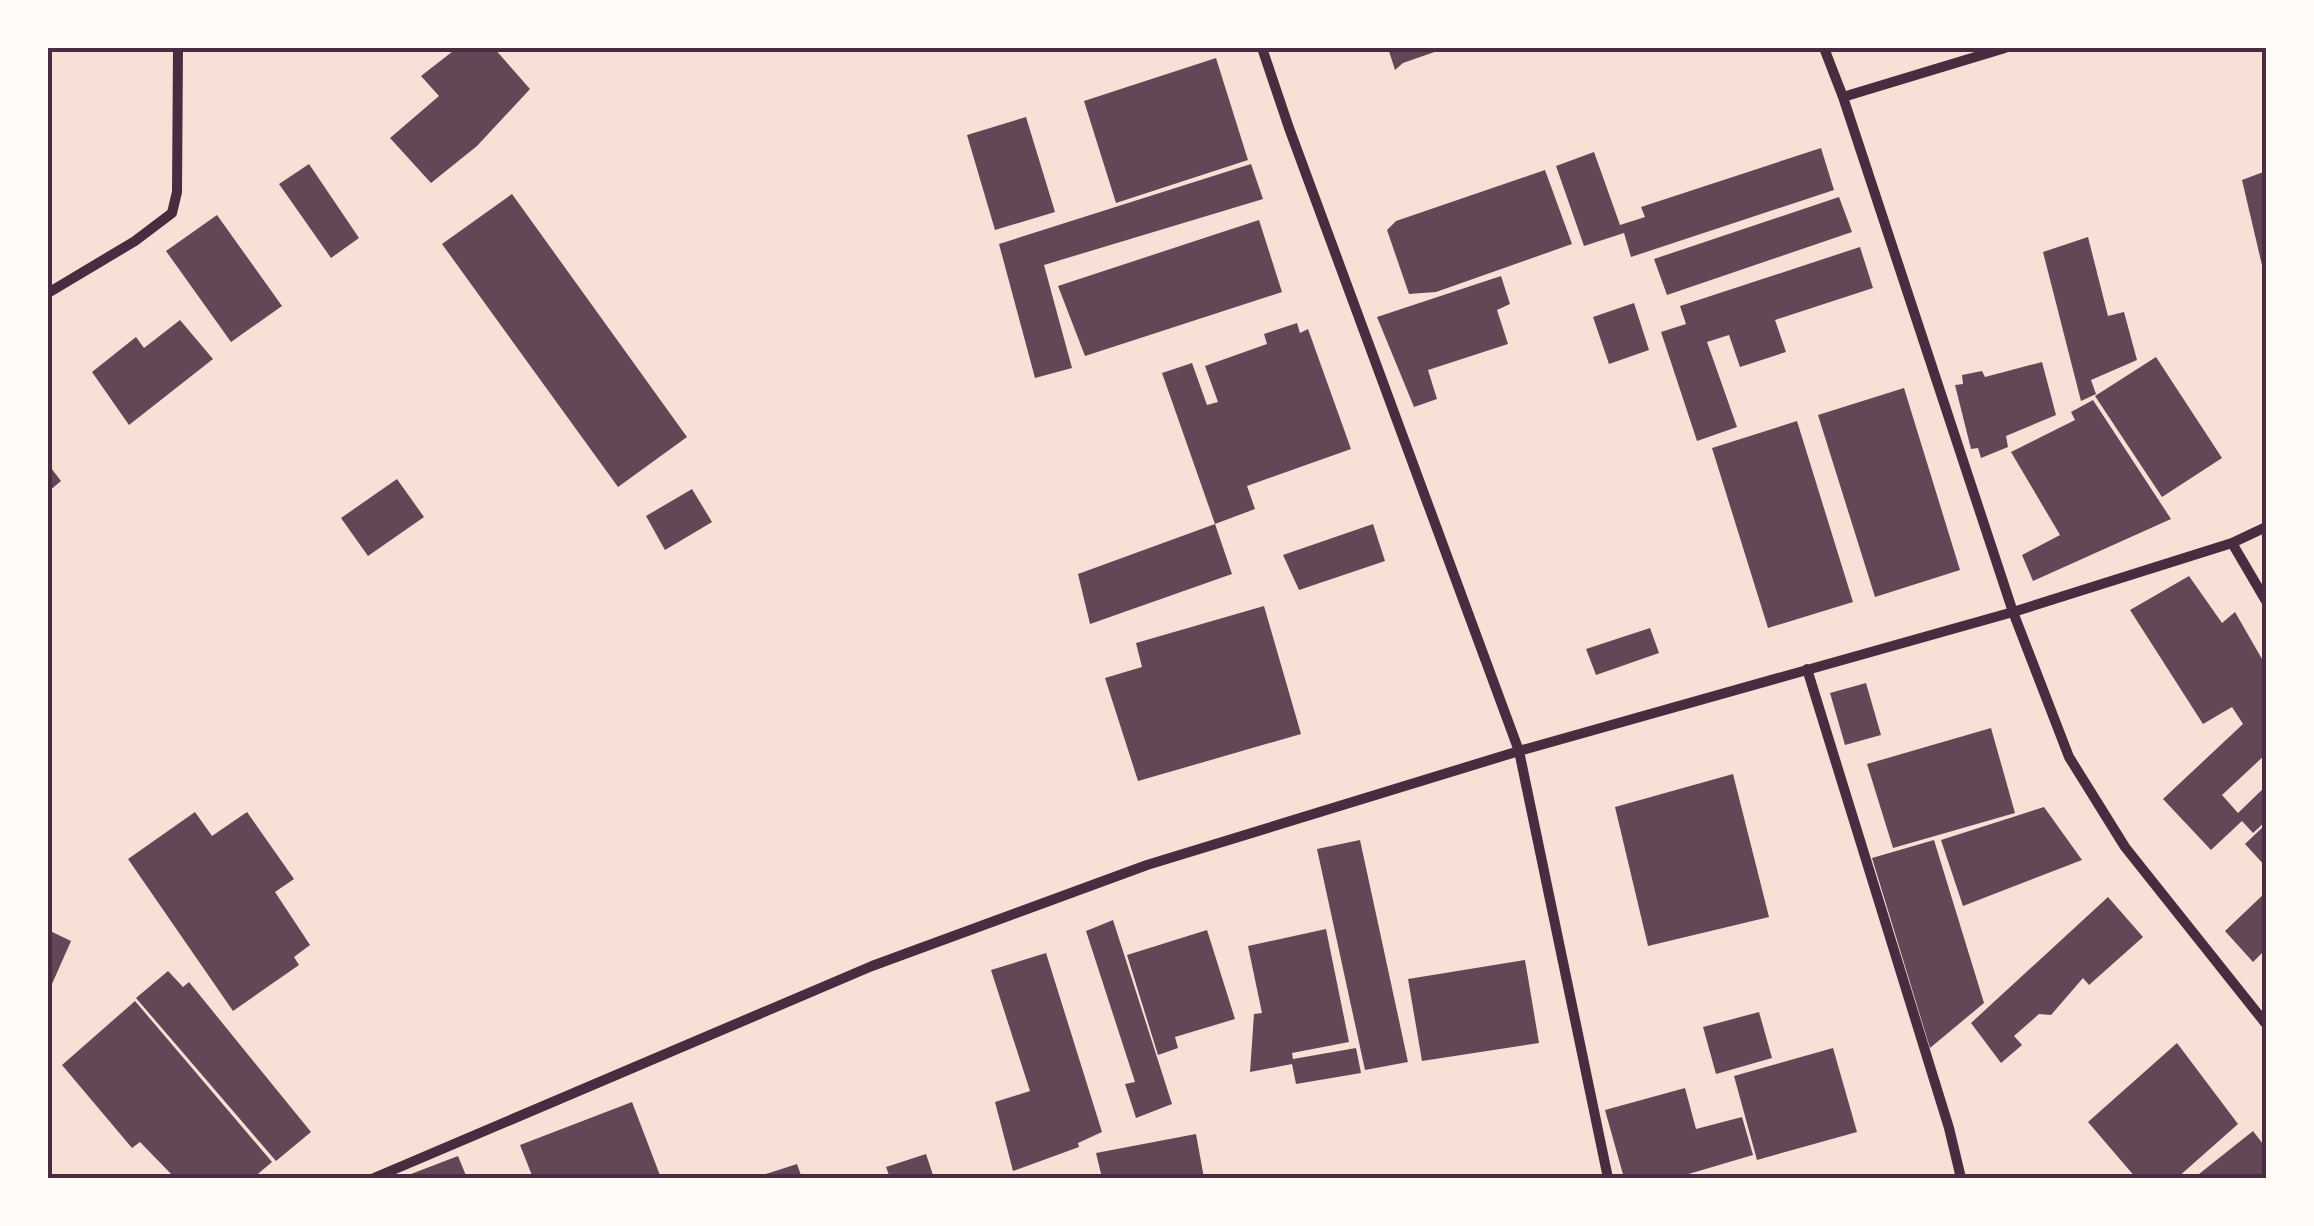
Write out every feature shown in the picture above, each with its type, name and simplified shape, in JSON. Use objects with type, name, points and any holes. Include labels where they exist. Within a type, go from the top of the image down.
[{"type":"street","points":[[48,293],[135,241],[172,213],[178,192],[178,48]]},
{"type":"street","points":[[1262,48],[1288,128],[1520,751],[1608,1178]]},
{"type":"street","points":[[1824,48],[2013,612],[2069,757],[2125,847],[2266,1024]]},
{"type":"street","points":[[1843,97],[2005,48]]},
{"type":"street","points":[[374,1178],[872,966],[1147,865],[1520,751],[2013,612],[2232,543],[2266,527]]},
{"type":"street","points":[[2232,543],[2266,601]]},
{"type":"street","points":[[1806,669],[1949,1128],[1961,1178]]},
{"type":"building","points":[[457,48],[494,48],[530,89],[477,146],[431,183],[390,138],[439,96],[421,76]]},
{"type":"building","points":[[1388,48],[1446,48],[1403,63],[1395,70]]},
{"type":"building","points":[[1216,58],[1248,160],[1116,203],[1084,101]]},
{"type":"building","points":[[1026,117],[1055,212],[995,230],[967,135]]},
{"type":"building","points":[[1821,148],[1834,190],[1631,257],[1624,233],[1584,246],[1556,166],[1594,152],[1620,225],[1645,217],[1641,207]]},
{"type":"building","points":[[309,164],[359,238],[331,258],[279,184]]},
{"type":"building","points":[[1251,164],[1263,199],[1044,265],[1072,368],[1035,378],[999,244]]},
{"type":"building","points":[[1545,170],[1572,244],[1436,292],[1409,294],[1387,230],[1396,221]]},
{"type":"building","points":[[2266,171],[2266,278],[2265,278],[2242,180]]},
{"type":"building","points":[[512,194],[687,437],[618,487],[442,244]]},
{"type":"building","points":[[1839,197],[1852,232],[1667,295],[1654,259]]},
{"type":"building","points":[[217,215],[282,306],[231,342],[166,251]]},
{"type":"building","points":[[1259,220],[1282,292],[1085,356],[1058,286]]},
{"type":"building","points":[[2088,237],[2108,316],[2124,312],[2137,360],[2091,380],[2096,394],[2081,401],[2043,252]]},
{"type":"building","points":[[1860,247],[1873,288],[1775,320],[1786,352],[1740,367],[1729,335],[1707,342],[1737,427],[1697,441],[1661,332],[1686,324],[1680,306]]},
{"type":"building","points":[[1501,276],[1510,304],[1497,310],[1508,344],[1428,370],[1437,399],[1414,407],[1377,317]]},
{"type":"building","points":[[1634,303],[1649,350],[1609,364],[1593,317]]},
{"type":"building","points":[[180,320],[213,359],[129,425],[92,372],[136,337],[144,348]]},
{"type":"building","points":[[1297,323],[1300,333],[1308,329],[1351,449],[1247,486],[1255,509],[1215,524],[1162,373],[1192,363],[1207,405],[1218,402],[1205,366],[1267,344],[1264,334]]},
{"type":"building","points":[[2156,357],[2222,458],[2162,497],[2095,396]]},
{"type":"building","points":[[2042,362],[2056,415],[2006,436],[2008,447],[1981,458],[1978,448],[1971,449],[1955,385],[1963,384],[1962,375],[1982,371],[1985,377]]},
{"type":"building","points":[[1904,388],[1960,570],[1875,597],[1818,415]]},
{"type":"building","points":[[2093,400],[2171,519],[2033,581],[2022,555],[2060,535],[2011,452],[2075,420],[2071,412]]},
{"type":"building","points":[[1797,421],[1853,602],[1768,628],[1712,448]]},
{"type":"building","points":[[48,464],[61,481],[48,492]]},
{"type":"building","points":[[397,479],[424,517],[368,556],[341,518]]},
{"type":"building","points":[[692,489],[712,522],[665,550],[646,516]]},
{"type":"building","points":[[1215,524],[1232,574],[1090,624],[1078,574]]},
{"type":"building","points":[[1373,524],[1385,561],[1299,590],[1283,555]]},
{"type":"building","points":[[2189,576],[2222,623],[2235,612],[2266,666],[2266,754],[2222,795],[2238,813],[2266,786],[2266,821],[2253,833],[2242,821],[2211,850],[2163,799],[2243,724],[2232,707],[2203,724],[2130,610]]},
{"type":"building","points":[[1264,606],[1301,734],[1138,781],[1105,678],[1142,667],[1136,643]]},
{"type":"building","points":[[1650,628],[1659,653],[1596,675],[1586,649]]},
{"type":"building","points":[[1866,683],[1881,735],[1845,745],[1830,693]]},
{"type":"building","points":[[1991,728],[2015,813],[1893,848],[1867,764]]},
{"type":"building","points":[[1733,774],[1769,917],[1648,946],[1615,807]]},
{"type":"building","points":[[2044,807],[2082,860],[1963,906],[1941,840]]},
{"type":"building","points":[[195,812],[212,836],[247,812],[294,879],[275,892],[310,945],[294,957],[299,965],[233,1011],[128,859]]},
{"type":"building","points":[[2266,824],[2266,867],[2245,844]]},
{"type":"building","points":[[1360,840],[1408,1062],[1365,1070],[1317,849]]},
{"type":"building","points":[[1934,840],[1984,1003],[1930,1048],[1872,858]]},
{"type":"building","points":[[2266,892],[2266,949],[2253,962],[2225,931]]},
{"type":"building","points":[[2108,897],[2143,937],[2089,985],[2083,978],[2051,1015],[2039,1014],[2014,1036],[2022,1045],[2001,1063],[1971,1023]]},
{"type":"building","points":[[1113,920],[1172,1104],[1136,1118],[1125,1084],[1135,1082],[1086,931]]},
{"type":"building","points":[[1326,929],[1349,1042],[1292,1053],[1293,1059],[1356,1048],[1361,1073],[1296,1084],[1292,1064],[1250,1072],[1254,1014],[1262,1013],[1248,946]]},
{"type":"building","points":[[48,930],[71,941],[48,993]]},
{"type":"building","points":[[1207,930],[1235,1019],[1175,1037],[1178,1048],[1158,1055],[1127,955]]},
{"type":"building","points":[[1046,953],[1102,1132],[1078,1143],[1079,1147],[1013,1171],[995,1102],[1030,1091],[991,970]]},
{"type":"building","points":[[1525,960],[1539,1043],[1422,1061],[1408,979]]},
{"type":"building","points":[[168,971],[183,987],[189,982],[311,1132],[276,1161],[136,998]]},
{"type":"building","points":[[135,1001],[272,1162],[253,1178],[175,1178],[140,1142],[132,1148],[62,1065]]},
{"type":"building","points":[[1759,1012],[1772,1058],[1716,1074],[1703,1027]]},
{"type":"building","points":[[2177,1043],[2238,1124],[2177,1178],[2136,1178],[2088,1122]]},
{"type":"building","points":[[1833,1048],[1857,1132],[1757,1160],[1734,1076]]},
{"type":"building","points":[[1685,1088],[1696,1129],[1742,1117],[1753,1155],[1675,1178],[1624,1178],[1605,1110]]},
{"type":"building","points":[[632,1102],[661,1178],[533,1178],[520,1145]]},
{"type":"building","points":[[2253,1131],[2266,1148],[2266,1178],[2194,1178]]},
{"type":"building","points":[[1196,1134],[1204,1178],[1102,1178],[1096,1153]]},
{"type":"building","points":[[926,1154],[934,1178],[890,1178],[886,1167]]},
{"type":"building","points":[[458,1156],[467,1178],[413,1178],[411,1174]]},
{"type":"building","points":[[797,1164],[802,1178],[753,1178]]}]
